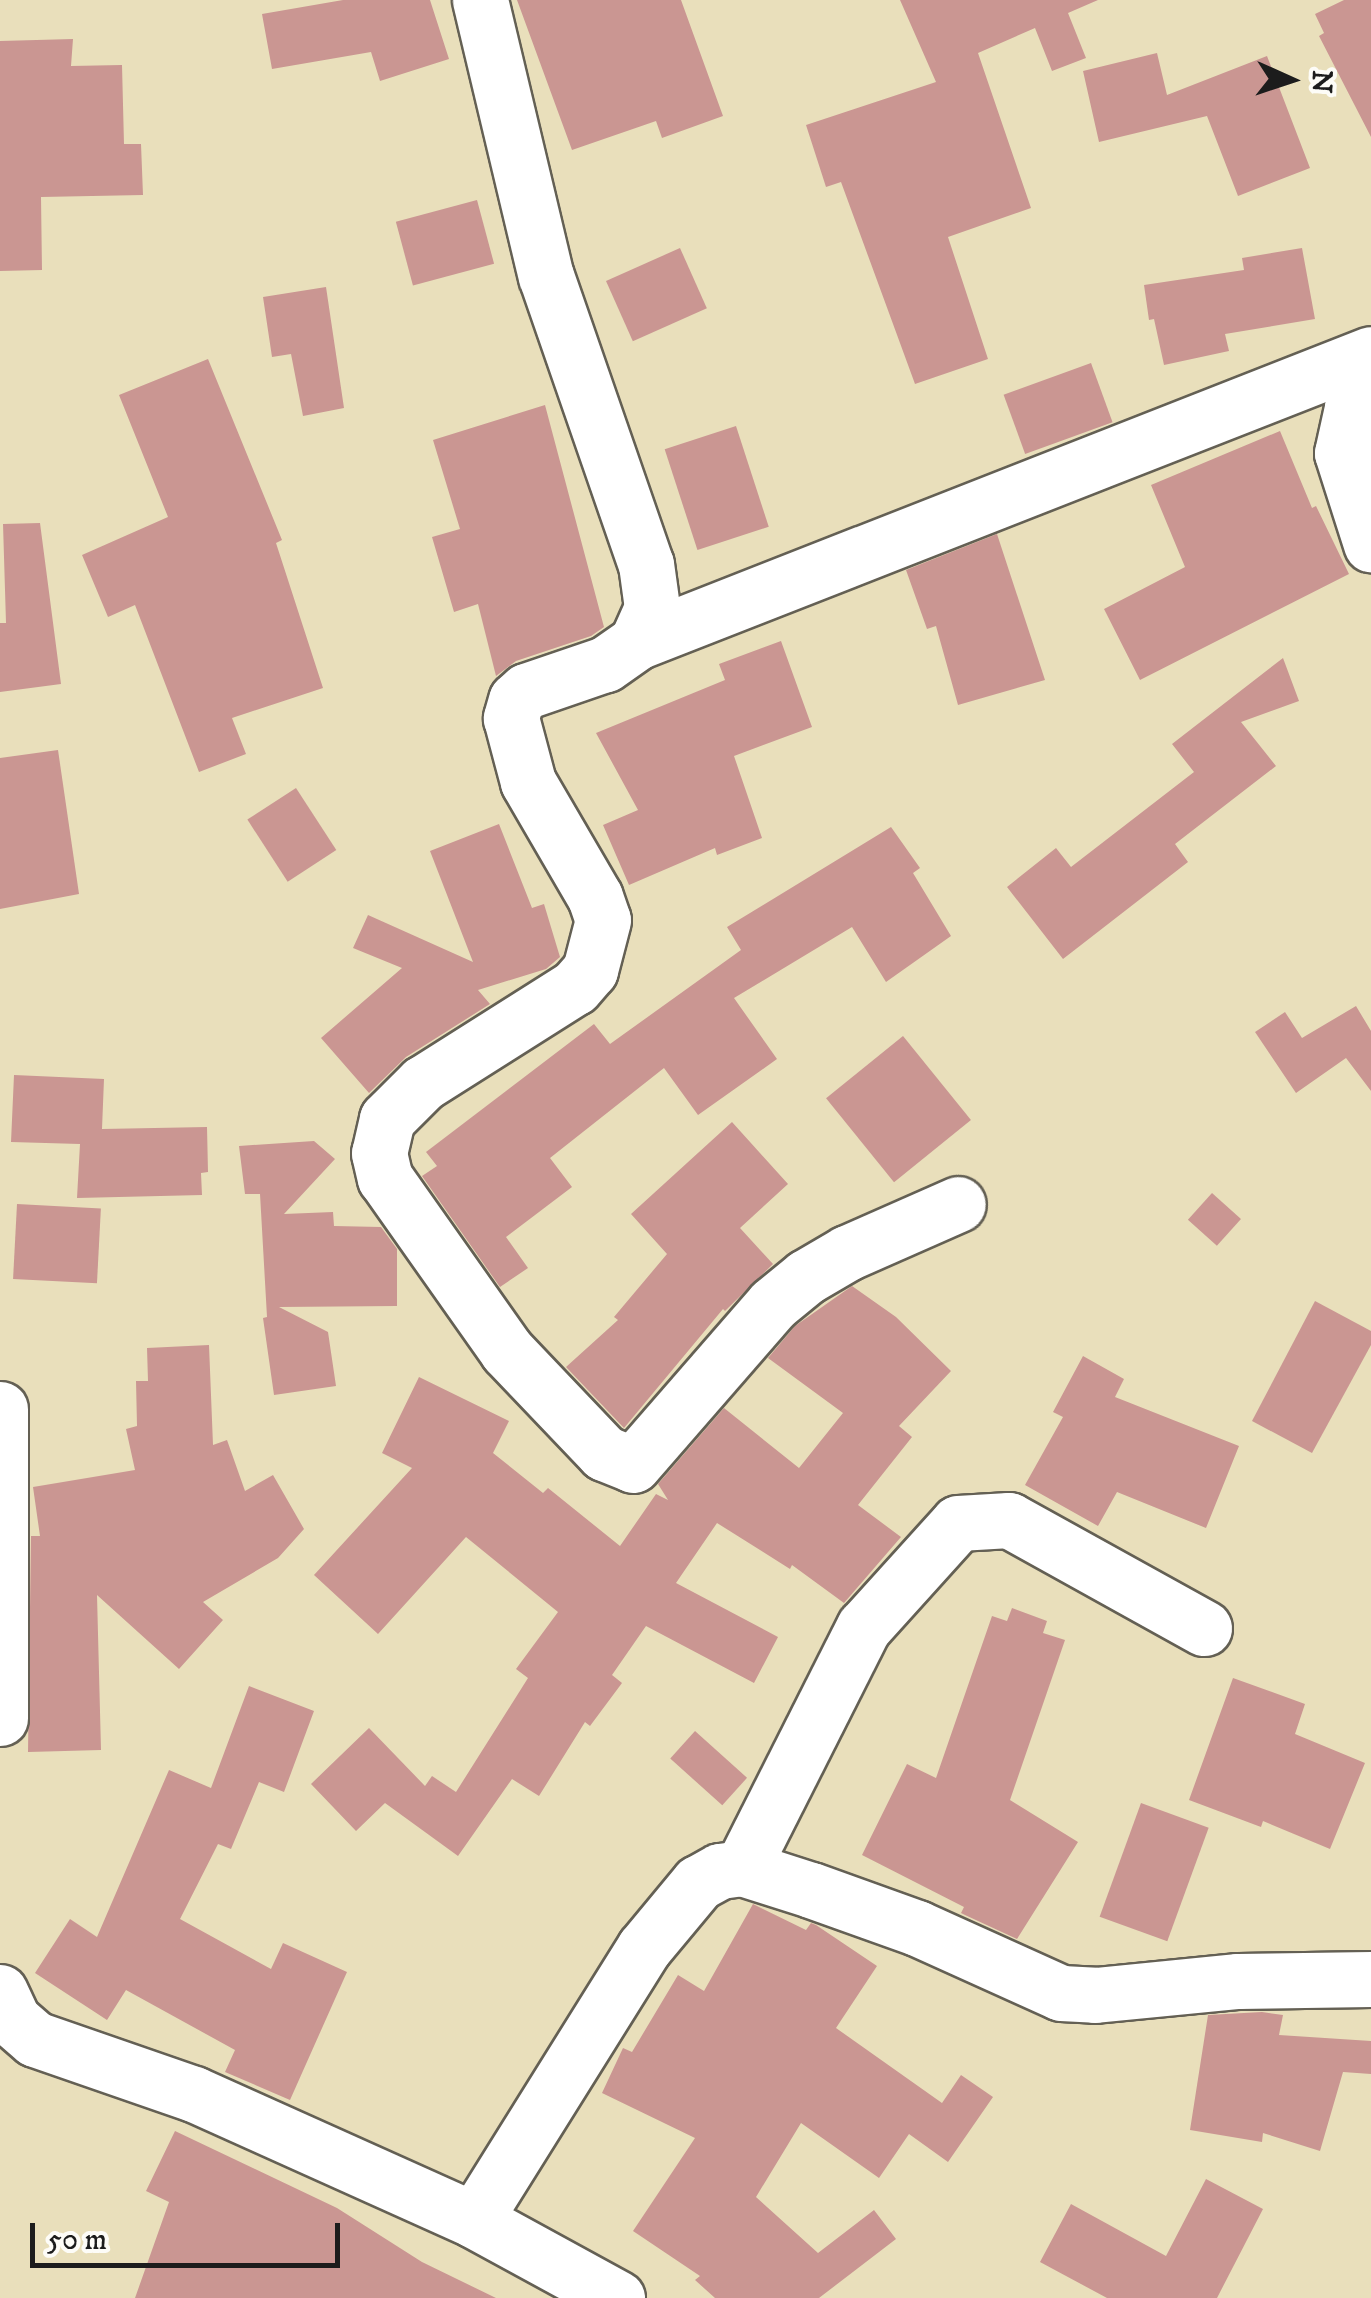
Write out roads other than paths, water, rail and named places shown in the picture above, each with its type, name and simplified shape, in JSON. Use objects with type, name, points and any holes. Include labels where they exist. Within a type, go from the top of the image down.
[{"type":"street","points":[[480,0],[546,276],[646,564],[652,608],[637,642]]},
{"type":"street","points":[[958,1204],[846,1253],[806,1277],[773,1304],[633,1466],[604,1453],[507,1351],[385,1178],[379,1153],[387,1119],[423,1083],[576,987],[590,970],[603,920],[595,897],[528,782],[512,718],[516,700],[526,691],[605,664],[637,642],[1371,356]]},
{"type":"street","points":[[1371,356],[1352,408],[1342,453],[1371,544]]},
{"type":"street","points":[[0,1409],[0,1718]]},
{"type":"street","points":[[742,1868],[864,1627],[958,1523],[1009,1520],[1204,1628]]},
{"type":"street","points":[[474,2220],[644,1948],[698,1883],[720,1872],[742,1868],[917,1928],[1061,1992],[1095,1995],[1238,1980],[1371,1979]]},
{"type":"street","points":[[0,1992],[13,2020],[35,2038],[194,2094],[474,2220],[617,2298]]}]
